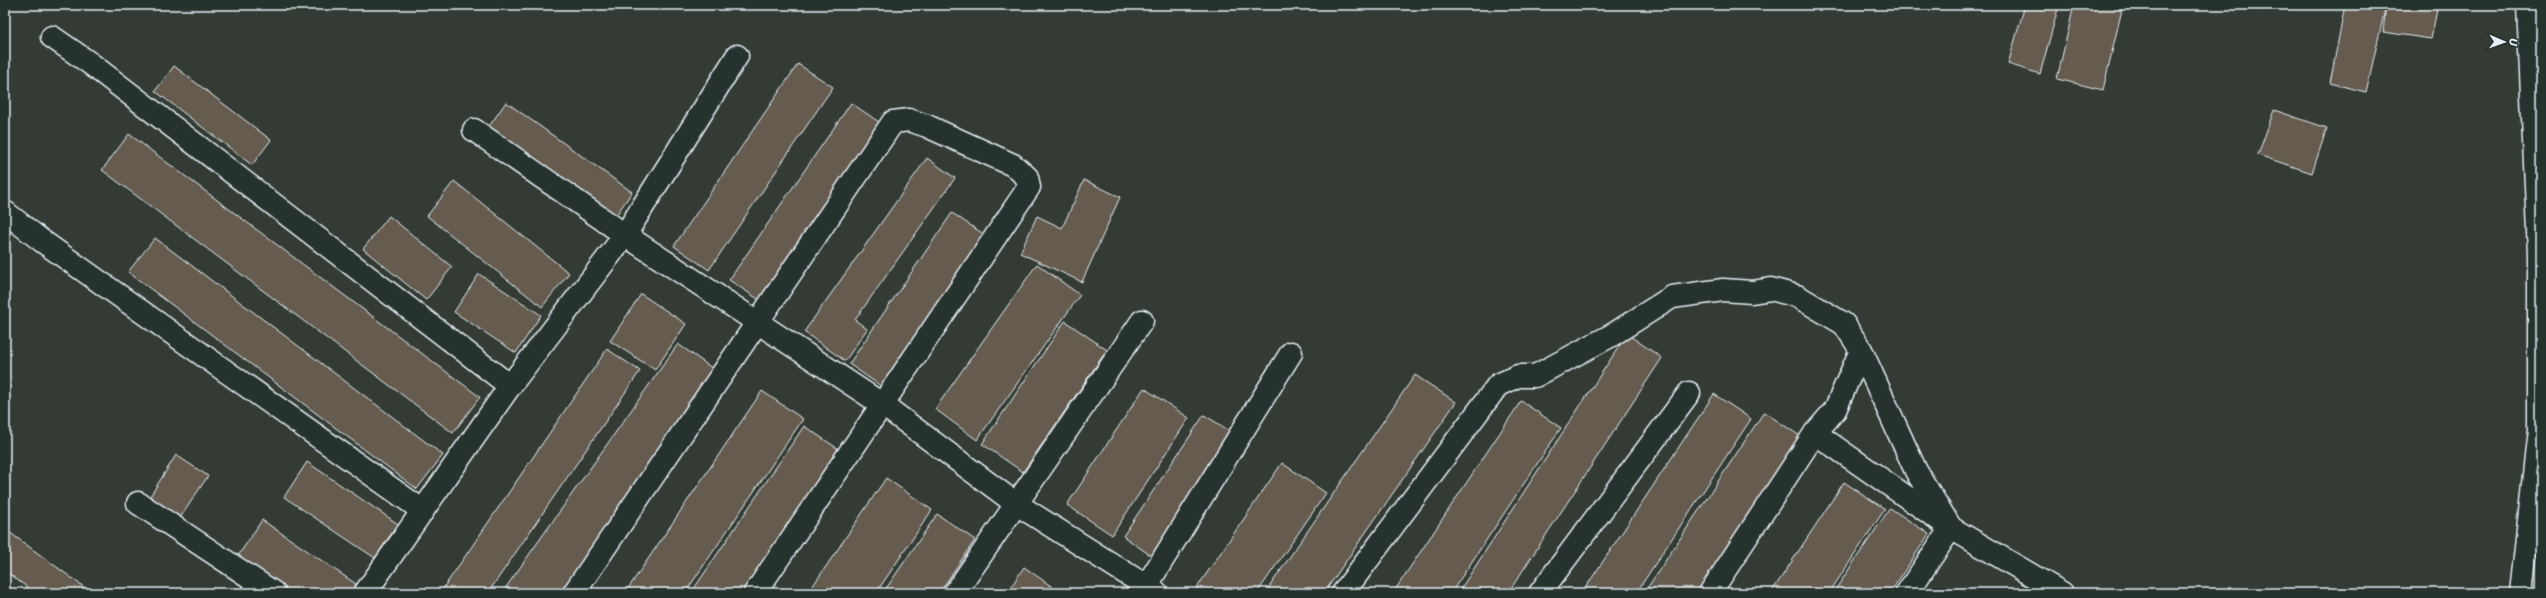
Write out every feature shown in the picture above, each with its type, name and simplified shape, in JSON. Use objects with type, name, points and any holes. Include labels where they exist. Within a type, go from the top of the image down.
[{"type":"street","points":[[2521,593],[2539,429],[2540,254],[2528,5]]},
{"type":"street","points":[[52,37],[103,73],[510,386]]},
{"type":"street","points":[[366,593],[510,386],[625,235],[737,56]]},
{"type":"street","points":[[574,593],[755,322],[893,122],[909,120],[927,126],[1013,165],[1027,177],[1029,187],[755,593]]},
{"type":"street","points":[[474,130],[625,235],[883,405],[1015,503],[1148,591],[1291,353]]},
{"type":"street","points":[[5,212],[42,241],[423,511]]},
{"type":"street","points":[[1343,593],[1498,385],[1518,376],[1535,376],[1618,332],[1672,297],[1723,290],[1752,292],[1771,289],[1797,296],[1844,324],[1862,350],[1916,471],[1951,528]]},
{"type":"street","points":[[955,593],[1015,503],[1142,321]]},
{"type":"street","points":[[1710,593],[1815,433],[1835,410],[1862,350]]},
{"type":"street","points":[[1540,593],[1689,393]]},
{"type":"street","points":[[1815,433],[1951,528],[2062,593]]},
{"type":"street","points":[[138,503],[274,593]]},
{"type":"street","points":[[1907,593],[1951,528]]},
{"type":"building","points":[[2025,5],[2059,5],[2040,74],[2008,64]]},
{"type":"building","points":[[2074,5],[2123,5],[2103,90],[2057,79]]},
{"type":"building","points":[[2345,5],[2386,5],[2366,92],[2330,83]]},
{"type":"building","points":[[2386,5],[2438,5],[2431,39],[2383,32]]},
{"type":"building","points":[[798,64],[833,87],[709,270],[674,246]]},
{"type":"building","points":[[174,66],[271,140],[252,165],[155,91]]},
{"type":"building","points":[[506,102],[632,192],[612,221],[486,131]]},
{"type":"building","points":[[851,103],[882,124],[761,301],[729,280]]},
{"type":"building","points":[[2274,110],[2327,128],[2312,173],[2258,155]]},
{"type":"building","points":[[129,134],[480,397],[453,433],[102,170]]},
{"type":"building","points":[[927,158],[955,178],[855,320],[867,329],[845,361],[804,332]]},
{"type":"building","points":[[1084,180],[1120,197],[1082,282],[1020,253],[1037,216],[1062,228]]},
{"type":"building","points":[[454,181],[569,273],[542,307],[427,216]]},
{"type":"building","points":[[952,213],[991,239],[888,391],[849,364]]},
{"type":"building","points":[[389,216],[452,267],[426,300],[363,249]]},
{"type":"building","points":[[155,238],[443,455],[417,489],[128,272]]},
{"type":"building","points":[[1037,264],[1080,295],[977,440],[935,409]]},
{"type":"building","points":[[479,274],[541,315],[516,353],[454,312]]},
{"type":"building","points":[[641,294],[686,324],[655,370],[610,341]]},
{"type":"building","points":[[1065,321],[1107,350],[1023,472],[982,444]]},
{"type":"building","points":[[1627,334],[1662,358],[1508,593],[1458,593]]},
{"type":"building","points":[[678,344],[716,371],[560,593],[502,593]]},
{"type":"building","points":[[607,349],[640,371],[488,593],[440,593]]},
{"type":"building","points":[[1415,375],[1456,402],[1324,593],[1265,593]]},
{"type":"building","points":[[1144,388],[1189,418],[1112,535],[1067,505]]},
{"type":"building","points":[[762,391],[803,419],[685,593],[625,593]]},
{"type":"building","points":[[1714,394],[1751,419],[1636,593],[1582,593]]},
{"type":"building","points":[[1521,401],[1561,428],[1451,593],[1393,593]]},
{"type":"building","points":[[1764,412],[1803,438],[1701,593],[1644,593]]},
{"type":"building","points":[[1204,415],[1235,434],[1153,557],[1123,536]]},
{"type":"building","points":[[804,426],[843,452],[747,593],[691,593]]},
{"type":"building","points":[[176,455],[208,476],[180,518],[149,498]]},
{"type":"building","points":[[307,462],[398,524],[375,558],[284,497]]},
{"type":"building","points":[[1282,463],[1326,493],[1257,593],[1202,593],[1196,589]]},
{"type":"building","points":[[886,478],[932,510],[876,593],[808,593]]},
{"type":"building","points":[[1844,482],[1885,509],[1829,593],[1771,593]]},
{"type":"building","points":[[1890,508],[1929,534],[1890,593],[1833,593]]},
{"type":"building","points":[[937,514],[975,540],[939,593],[883,593]]},
{"type":"building","points":[[262,520],[356,584],[351,593],[292,593],[238,556]]},
{"type":"building","points":[[5,529],[92,593],[35,593],[5,571]]},
{"type":"building","points":[[1024,567],[1061,593],[1007,593]]}]
